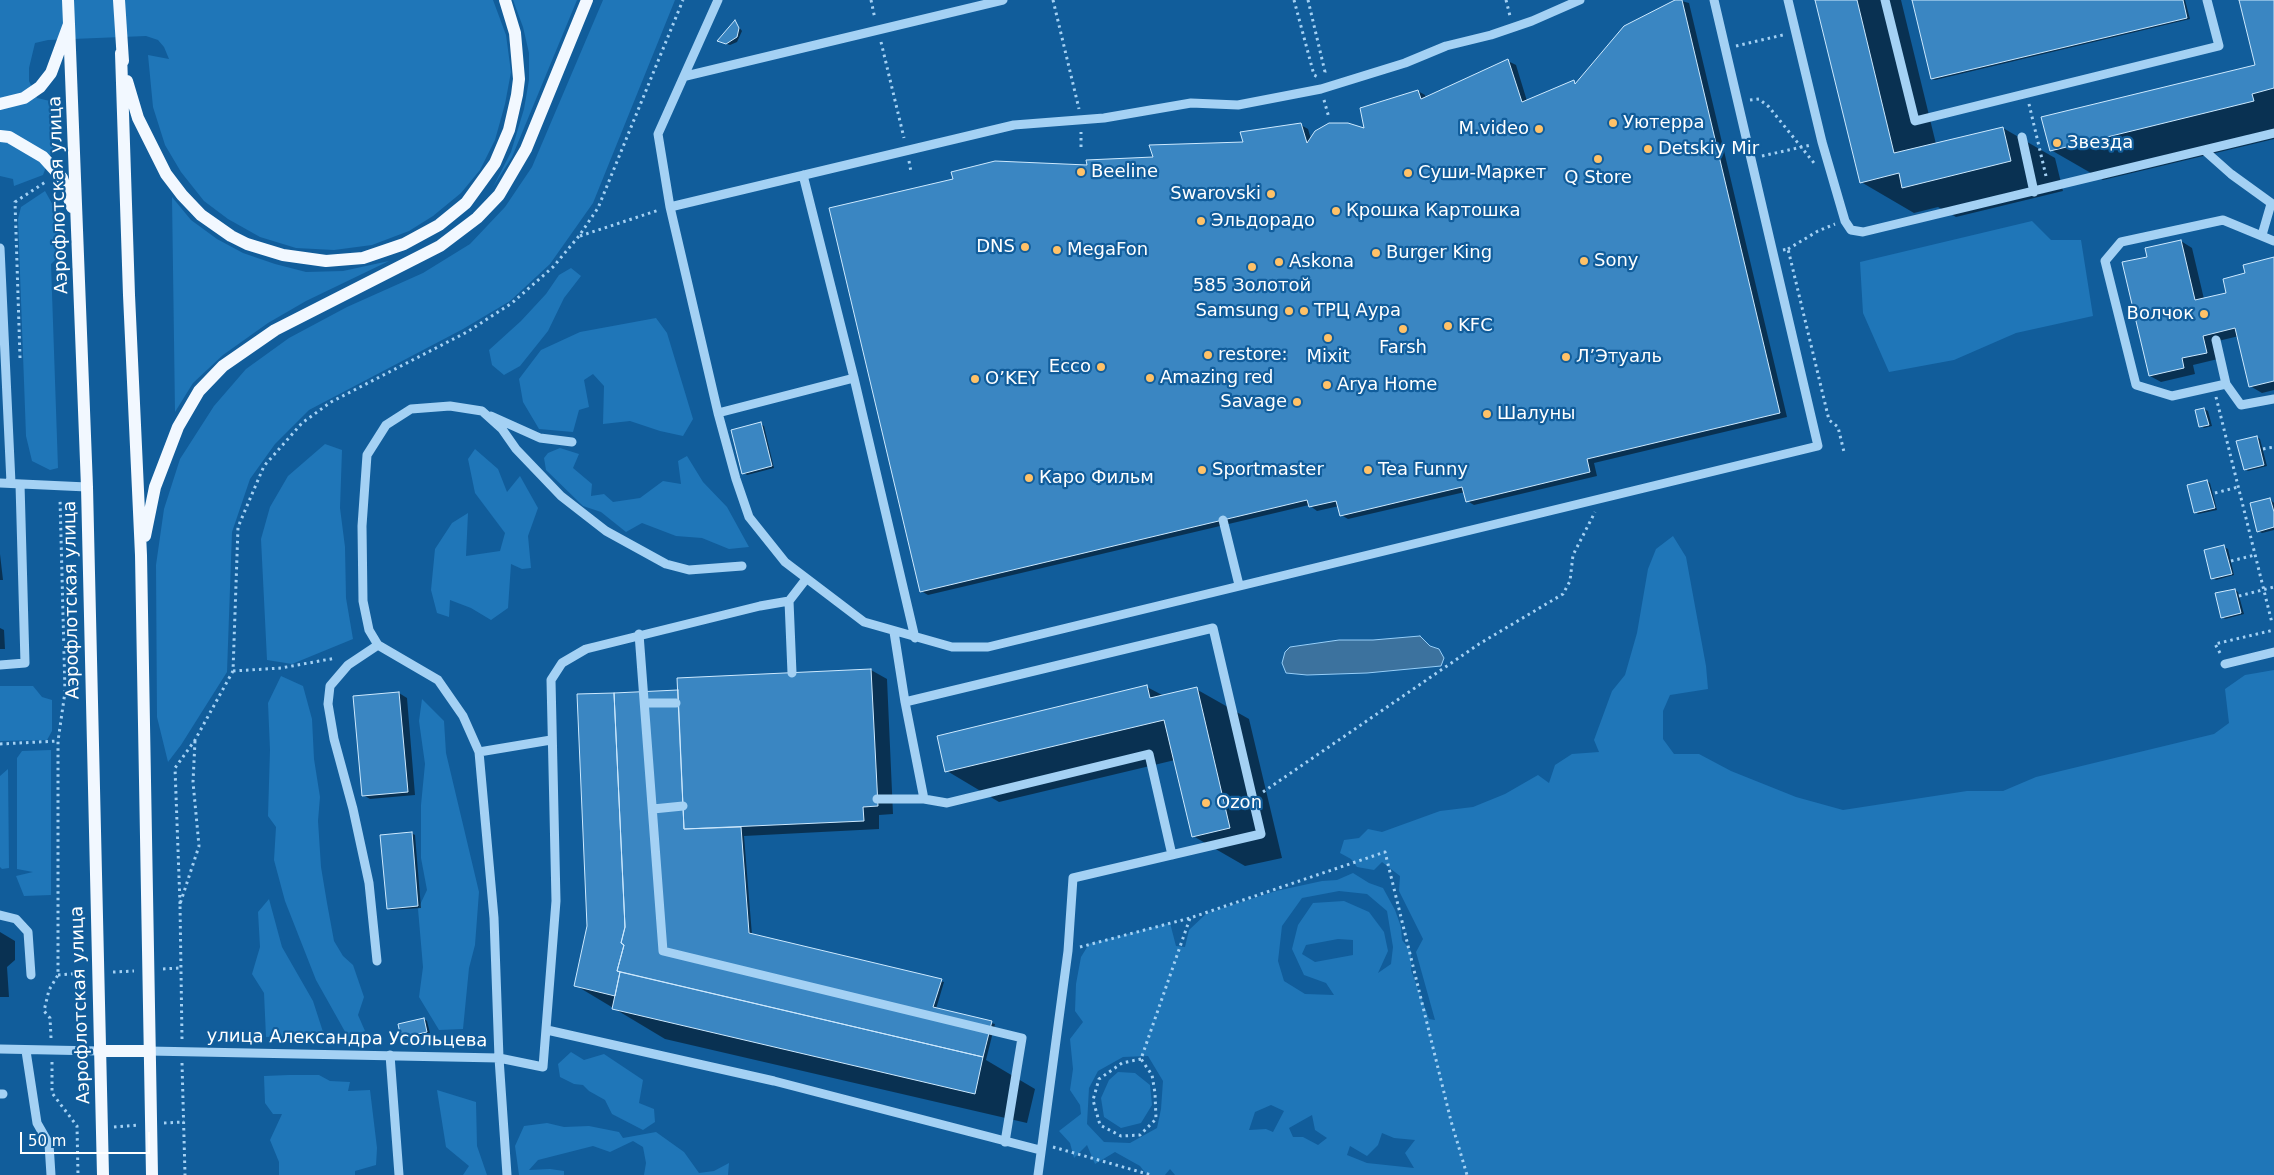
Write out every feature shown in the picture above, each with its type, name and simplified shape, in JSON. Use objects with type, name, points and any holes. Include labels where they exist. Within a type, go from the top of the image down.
[{"type":"main road","name":"Аэрофлотская улица","points":[[68,0],[69,24],[65,56],[79,246],[87,486],[103,1175]]},
{"type":"main road","points":[[119,0],[128,286],[140,555],[152,1175]]},
{"type":"main road","points":[[121,53],[138,118],[154,154],[182,195],[201,215],[231,236],[247,244],[303,259],[346,260],[384,253],[440,225],[466,203],[495,163],[509,130],[518,94],[519,79],[515,33],[504,0]]},
{"type":"main road","points":[[140,555],[155,487],[178,427],[199,392],[223,366],[275,330],[440,246],[466,228],[489,207],[508,183],[526,149],[587,0]]},
{"type":"main road","points":[[0,104],[24,98],[40,87],[65,56]]},
{"type":"main road","points":[[0,136],[9,137],[43,157],[62,178],[70,198],[79,246]]},
{"type":"main road","points":[[99,1051],[149,1050]]},
{"type":"street","points":[[718,0],[686,76],[658,134],[670,207],[718,413],[736,479],[749,517],[785,562],[864,622],[952,647],[988,647],[1818,446],[1714,0]]},
{"type":"street","points":[[686,76],[1004,0]]},
{"type":"street","points":[[670,207],[1014,125],[1104,118],[1191,103],[1238,105],[1322,89],[1406,63],[1446,46],[1491,35],[1532,21],[1580,0]]},
{"type":"street","points":[[1788,0],[1822,142],[1845,221],[1850,230],[1862,232],[2274,133]]},
{"type":"street","points":[[1885,0],[1915,121],[2218,46],[2207,0]]},
{"type":"street","points":[[2022,137],[2034,192]]},
{"type":"street","points":[[2204,150],[2231,174],[2273,204],[2262,235]]},
{"type":"street","points":[[803,175],[854,378],[915,638]]},
{"type":"street","points":[[2226,384],[2172,396],[2136,384],[2105,261],[2121,242],[2223,220],[2274,241]]},
{"type":"street","points":[[0,248],[25,663],[0,664]]},
{"type":"street","points":[[2216,340],[2226,384],[2242,405],[2274,399]]},
{"type":"street","points":[[718,413],[854,378]]},
{"type":"street","points":[[507,1175],[499,1058],[494,918],[479,752],[462,716],[438,680],[378,645],[368,630],[363,601],[362,526],[367,455],[386,425],[411,409],[450,406],[482,412],[540,438],[572,442]]},
{"type":"street","points":[[482,412],[502,429],[516,449],[561,496],[606,531],[666,564],[689,570],[742,566]]},
{"type":"street","points":[[0,483],[87,486]]},
{"type":"street","points":[[1223,520],[1239,586]]},
{"type":"street","points":[[792,672],[789,601],[806,579]]},
{"type":"street","points":[[789,601],[639,634],[586,649],[562,663],[551,680],[556,901],[547,1030],[774,1081],[1005,1142],[1041,1147]]},
{"type":"street","points":[[905,702],[1213,628],[1261,834],[1073,878],[1068,951],[1038,1175]]},
{"type":"street","points":[[894,632],[905,702],[924,799]]},
{"type":"street","points":[[639,634],[663,952],[1022,1038],[1005,1142]]},
{"type":"street","points":[[377,961],[369,883],[353,809],[334,739],[328,704],[330,686],[348,665],[378,645]]},
{"type":"street","points":[[2225,664],[2274,652]]},
{"type":"street","points":[[645,703],[676,703]]},
{"type":"street","points":[[479,752],[551,740]]},
{"type":"street","points":[[877,799],[924,799],[947,802],[1149,754],[1172,855]]},
{"type":"street","points":[[653,809],[683,806]]},
{"type":"street","points":[[0,915],[16,919],[28,932],[31,975]]},
{"type":"street","name":"улица Александра Усольцева","points":[[149,1050],[499,1058],[544,1067],[547,1030]]},
{"type":"street","points":[[0,1049],[99,1051]]},
{"type":"street","points":[[26,1051],[37,1123],[49,1144],[50,1175]]},
{"type":"street","points":[[390,1055],[399,1175]]},
{"type":"path","points":[[871,0],[911,172]]},
{"type":"path","points":[[1053,0],[1081,120],[1081,147]]},
{"type":"path","points":[[1294,0],[1314,74],[1319,78],[1324,72],[1308,0]]},
{"type":"path","points":[[1725,48],[1782,35]]},
{"type":"path","points":[[1738,102],[1760,99],[1786,126],[1801,148],[1818,167]]},
{"type":"path","points":[[2033,119],[2049,188]]},
{"type":"path","points":[[1751,159],[1808,146]]},
{"type":"path","points":[[20,367],[15,202],[49,180]]},
{"type":"path","points":[[579,236],[670,207]]},
{"type":"path","points":[[1773,252],[1788,250],[1818,231],[1845,221]]},
{"type":"path","points":[[1788,250],[1829,420],[1838,427],[1844,452]]},
{"type":"path","points":[[2212,387],[2222,414],[2272,623]]},
{"type":"path","points":[[2263,449],[2274,447]]},
{"type":"path","points":[[60,485],[65,692],[58,741],[58,975],[49,990],[44,1011],[50,1018],[52,1093],[77,1126],[78,1175]]},
{"type":"path","points":[[2215,493],[2238,487]]},
{"type":"path","points":[[1253,799],[1479,644],[1564,594],[1570,582],[1573,555],[1602,498]]},
{"type":"path","points":[[2231,561],[2255,555]]},
{"type":"path","points":[[2239,596],[2274,587]]},
{"type":"path","points":[[2225,664],[2215,644],[2274,630]]},
{"type":"path","points":[[233,671],[281,668],[342,656]]},
{"type":"path","points":[[185,1175],[180,904],[198,846],[192,782],[195,740]]},
{"type":"path","points":[[0,744],[58,741]]},
{"type":"path","points":[[1068,951],[1190,918],[1385,852],[1451,1121],[1467,1175]]},
{"type":"path","points":[[1141,1059],[1190,918]]},
{"type":"path","points":[[58,975],[180,968]]},
{"type":"path","points":[[1141,1059],[1152,1075],[1156,1093],[1156,1119],[1140,1135],[1122,1136],[1100,1125],[1093,1100],[1099,1079],[1122,1063],[1141,1059]]},
{"type":"path","points":[[77,1126],[102,1128],[184,1122]]},
{"type":"path","points":[[1041,1147],[1151,1175]]},
{"type":"shaded area","points":[[0,0],[493,0],[506,35],[511,72],[495,140],[480,170],[461,193],[433,216],[409,231],[372,245],[334,250],[296,248],[260,237],[228,219],[204,201],[181,172],[165,145],[153,107],[148,55],[169,59],[164,47],[158,40],[146,36],[48,40],[35,43],[29,68],[29,81],[37,98],[50,101],[53,148],[43,175],[14,186],[13,179],[0,176]]},
{"type":"shaded area","points":[[513,0],[577,0],[512,157],[493,187],[511,152],[524,109],[529,80],[529,53],[523,27]]},
{"type":"shaded area","points":[[603,0],[675,0],[593,203],[550,264],[510,301],[463,329],[309,410],[275,444],[250,479],[232,532],[227,672],[181,745],[168,762],[157,717],[156,565],[164,509],[180,459],[214,406],[246,369],[289,338],[347,307],[423,273],[470,244],[505,207],[532,167]]},
{"type":"shaded area","points":[[45,191],[58,214],[62,236],[60,255],[51,264],[58,468],[50,470],[32,461],[26,436],[18,219],[21,207]]},
{"type":"shaded area","points":[[172,197],[191,220],[217,239],[243,253],[275,264],[306,272],[343,271],[389,261],[306,301],[268,323],[223,355],[193,383],[175,412]]},
{"type":"shaded area","points":[[2032,221],[2051,240],[2081,240],[2093,316],[2016,333],[1954,360],[1889,372],[1863,313],[1860,262]]},
{"type":"shaded area","points":[[571,268],[581,276],[564,298],[548,331],[520,366],[504,375],[492,365],[489,350],[521,321],[546,294],[559,275]]},
{"type":"shaded area","points":[[656,318],[667,333],[693,419],[683,436],[630,421],[603,424],[604,386],[593,374],[584,380],[589,407],[579,410],[573,432],[539,429],[523,402],[519,379],[541,350],[580,332]]},
{"type":"shaded area","points":[[325,444],[342,450],[340,508],[345,547],[346,598],[353,639],[292,664],[267,660],[261,539],[270,507],[288,476]]},
{"type":"shaded area","points":[[560,448],[579,454],[573,468],[592,484],[591,496],[604,494],[613,502],[640,498],[663,481],[681,484],[678,461],[687,456],[703,482],[727,507],[749,547],[729,549],[702,538],[676,536],[642,523],[626,532],[601,512],[583,506],[546,470],[544,458],[548,453]]},
{"type":"shaded area","points":[[475,449],[498,469],[507,492],[520,476],[538,508],[528,536],[531,568],[522,569],[511,564],[508,608],[491,620],[471,608],[450,600],[449,617],[437,613],[431,590],[435,549],[452,523],[468,513],[466,556],[500,551],[505,533],[475,493],[468,459]]},
{"type":"shaded area","points":[[1673,536],[1686,557],[1706,666],[1708,689],[1670,695],[1663,711],[1663,739],[1674,754],[1699,754],[1731,771],[1796,797],[1843,810],[1967,791],[2003,791],[2036,777],[2214,734],[2229,723],[2225,689],[2245,675],[2274,670],[2274,1175],[1175,1175],[1170,1169],[1165,1175],[1147,1175],[1140,1166],[1115,1152],[1095,1164],[1087,1145],[1074,1158],[1070,1143],[1059,1131],[1081,1114],[1080,1105],[1070,1090],[1073,1069],[1070,1039],[1083,1022],[1075,1011],[1076,984],[1081,957],[1089,944],[1170,923],[1176,946],[1185,947],[1189,930],[1207,913],[1276,891],[1322,881],[1337,880],[1353,873],[1369,883],[1383,888],[1395,910],[1401,927],[1402,940],[1411,951],[1411,970],[1429,1019],[1435,1020],[1416,952],[1423,939],[1399,891],[1400,876],[1382,862],[1374,870],[1357,867],[1351,859],[1340,853],[1344,840],[1359,838],[1368,829],[1382,832],[1440,811],[1473,807],[1505,794],[1538,775],[1549,783],[1555,765],[1572,754],[1599,752],[1594,740],[1612,691],[1625,675],[1637,633],[1648,569],[1656,549]],"holes":[[[1339,891],[1367,894],[1387,911],[1393,947],[1391,964],[1378,973],[1388,951],[1384,932],[1369,912],[1344,901],[1313,903],[1298,925],[1292,949],[1304,975],[1326,983],[1334,995],[1305,994],[1284,981],[1278,961],[1282,926],[1302,898]],[[1338,939],[1353,940],[1353,955],[1315,962],[1302,954],[1306,945]],[[1148,1056],[1163,1081],[1161,1109],[1157,1128],[1130,1143],[1104,1142],[1087,1124],[1089,1088],[1098,1071],[1123,1057]],[[1271,1105],[1284,1111],[1273,1132],[1266,1129],[1249,1130],[1255,1112]],[[1312,1115],[1315,1130],[1327,1138],[1318,1145],[1303,1137],[1293,1137],[1289,1128]],[[1382,1133],[1394,1138],[1415,1140],[1405,1153],[1414,1168],[1367,1163],[1347,1155],[1350,1146],[1367,1156],[1378,1145]]]},
{"type":"shaded area","points":[[1420,636],[1430,646],[1439,649],[1444,658],[1441,666],[1367,673],[1307,675],[1286,673],[1282,663],[1285,652],[1290,647],[1339,640],[1373,640]]},
{"type":"shaded area","points":[[281,676],[303,686],[312,719],[314,759],[320,797],[318,821],[321,867],[334,941],[343,956],[353,965],[364,997],[358,1015],[365,1031],[348,1037],[316,980],[285,901],[274,860],[276,827],[268,816],[270,750],[268,703]]},
{"type":"shaded area","points":[[0,686],[33,686],[42,697],[52,700],[52,731],[47,740],[0,741]]},
{"type":"shaded area","points":[[422,699],[444,721],[446,753],[479,892],[475,945],[469,968],[463,1029],[439,1030],[419,997],[423,967],[418,909],[427,890],[421,858],[421,805],[425,764],[419,721]]},
{"type":"shaded area","points":[[51,750],[51,895],[24,896],[16,876],[33,872],[17,869],[17,758],[22,751]]},
{"type":"shaded area","points":[[8,769],[9,868],[2,869],[0,867],[0,776]]},
{"type":"shaded area","points":[[269,899],[282,947],[313,1001],[324,1035],[266,1037],[264,993],[252,974],[260,947],[258,912]]},
{"type":"shaded area","points":[[571,1052],[584,1060],[604,1054],[643,1080],[639,1103],[654,1109],[655,1122],[643,1130],[612,1114],[605,1100],[589,1091],[583,1085],[574,1084],[560,1077],[558,1064]]},
{"type":"shaded area","points":[[1118,1072],[1135,1073],[1150,1085],[1152,1105],[1141,1123],[1121,1128],[1104,1117],[1101,1098],[1109,1080]]},
{"type":"shaded area","points":[[319,1075],[330,1081],[350,1082],[348,1091],[370,1090],[377,1148],[376,1165],[355,1171],[355,1175],[279,1175],[279,1162],[270,1140],[282,1114],[273,1114],[265,1103],[264,1076]]},
{"type":"shaded area","points":[[437,1090],[476,1102],[477,1146],[487,1175],[463,1175],[469,1166],[446,1147]]},
{"type":"shaded area","points":[[547,1123],[564,1127],[589,1126],[619,1132],[623,1138],[656,1132],[684,1152],[699,1173],[714,1171],[729,1163],[728,1175],[644,1175],[646,1163],[643,1147],[633,1141],[610,1152],[593,1146],[538,1160],[529,1170],[550,1169],[564,1171],[564,1175],[519,1175],[515,1146],[524,1126]]},
{"type":"building","name":"ТРЦ Аура","points":[[1675,0],[1682,0],[1780,413],[1587,459],[1590,472],[1466,502],[1462,487],[1340,516],[1336,501],[1309,507],[1307,500],[920,592],[829,208],[953,179],[951,172],[995,161],[1087,165],[1086,160],[1153,157],[1149,145],[1243,142],[1240,132],[1301,123],[1307,143],[1315,131],[1329,123],[1348,123],[1364,128],[1360,108],[1418,90],[1421,99],[1508,59],[1522,102],[1574,80],[1575,84],[1624,26]]},
{"type":"building","points":[[1815,0],[1857,0],[1894,153],[2003,127],[2011,161],[1902,188],[1899,173],[1860,183]]},
{"type":"building","points":[[1912,0],[2183,0],[2187,18],[1931,79]]},
{"type":"building","points":[[2239,0],[2274,0],[2274,88],[2252,94],[2254,101],[2050,151],[2041,117],[2255,65]]},
{"type":"building","points":[[735,20],[739,28],[737,37],[726,44],[717,41]]},
{"type":"building","name":"Волчок","points":[[2181,240],[2195,300],[2226,293],[2223,279],[2245,273],[2243,265],[2274,257],[2274,381],[2249,387],[2235,328],[2203,336],[2207,353],[2182,358],[2184,368],[2149,376],[2122,262],[2147,257],[2145,248]]},
{"type":"building","points":[[2204,408],[2209,425],[2199,427],[2195,410]]},
{"type":"building","points":[[761,422],[772,466],[742,474],[731,430]]},
{"type":"building","points":[[2257,436],[2264,465],[2244,470],[2236,441]]},
{"type":"building","points":[[2207,480],[2215,508],[2194,513],[2187,485]]},
{"type":"building","points":[[2270,498],[2274,512],[2274,527],[2257,532],[2250,503]]},
{"type":"building","points":[[2224,545],[2232,574],[2211,579],[2204,550]]},
{"type":"building","points":[[2235,589],[2241,613],[2221,618],[2215,593]]},
{"type":"building","points":[[871,669],[878,806],[863,807],[864,821],[684,829],[677,678]]},
{"type":"building","points":[[1147,685],[1150,698],[1197,687],[1230,828],[1192,837],[1164,720],[945,772],[937,736]]},
{"type":"building","points":[[678,690],[684,829],[741,827],[749,933],[942,979],[933,1007],[992,1021],[983,1057],[617,971],[624,945],[621,943],[625,927],[614,693]]},
{"type":"building","points":[[399,692],[408,792],[362,796],[353,696]]},
{"type":"building","points":[[614,693],[625,927],[621,943],[624,945],[617,971],[620,972],[615,996],[574,986],[587,926],[577,694]]},
{"type":"building","points":[[412,832],[418,906],[387,909],[380,835]]},
{"type":"building","points":[[620,972],[983,1057],[975,1094],[612,1009]]},
{"type":"building","points":[[424,1018],[427,1032],[401,1038],[398,1024]]},
{"type":"place","name":"Уютерра","points":[[1613,123]]},
{"type":"place","name":"M.video","points":[[1539,129]]},
{"type":"place","name":"Звезда","points":[[2057,143]]},
{"type":"place","name":"Detskiy Mir","points":[[1648,149]]},
{"type":"place","name":"Q Store","points":[[1598,159]]},
{"type":"place","name":"Beeline","points":[[1081,172]]},
{"type":"place","name":"Суши-Маркет","points":[[1408,173]]},
{"type":"place","name":"Swarovski","points":[[1271,194]]},
{"type":"place","name":"Крошка Картошка","points":[[1336,211]]},
{"type":"place","name":"Эльдорадо","points":[[1201,221]]},
{"type":"place","name":"DNS","points":[[1025,247]]},
{"type":"place","name":"MegaFon","points":[[1057,250]]},
{"type":"place","name":"Burger King","points":[[1376,253]]},
{"type":"place","name":"Sony","points":[[1584,261]]},
{"type":"place","name":"Askona","points":[[1279,262]]},
{"type":"place","name":"585 Золотой","points":[[1252,267]]},
{"type":"place","name":"Samsung","points":[[1289,311]]},
{"type":"place","name":"ТРЦ Аура","points":[[1304,311]]},
{"type":"place","name":"Волчок","points":[[2204,314]]},
{"type":"place","name":"KFC","points":[[1448,326]]},
{"type":"place","name":"Farsh","points":[[1403,329]]},
{"type":"place","name":"Mixit","points":[[1328,338]]},
{"type":"place","name":"restore:","points":[[1208,355]]},
{"type":"place","name":"Л’Этуаль","points":[[1566,357]]},
{"type":"place","name":"Ecco","points":[[1101,367]]},
{"type":"place","name":"Amazing red","points":[[1150,378]]},
{"type":"place","name":"O’KEY","points":[[975,379]]},
{"type":"place","name":"Arya Home","points":[[1327,385]]},
{"type":"place","name":"Savage","points":[[1297,402]]},
{"type":"place","name":"Шалуны","points":[[1487,414]]},
{"type":"place","name":"Sportmaster","points":[[1202,470]]},
{"type":"place","name":"Tea Funny","points":[[1368,470]]},
{"type":"place","name":"Каро Фильм","points":[[1029,478]]},
{"type":"place","name":"Ozon","points":[[1206,803]]}]
